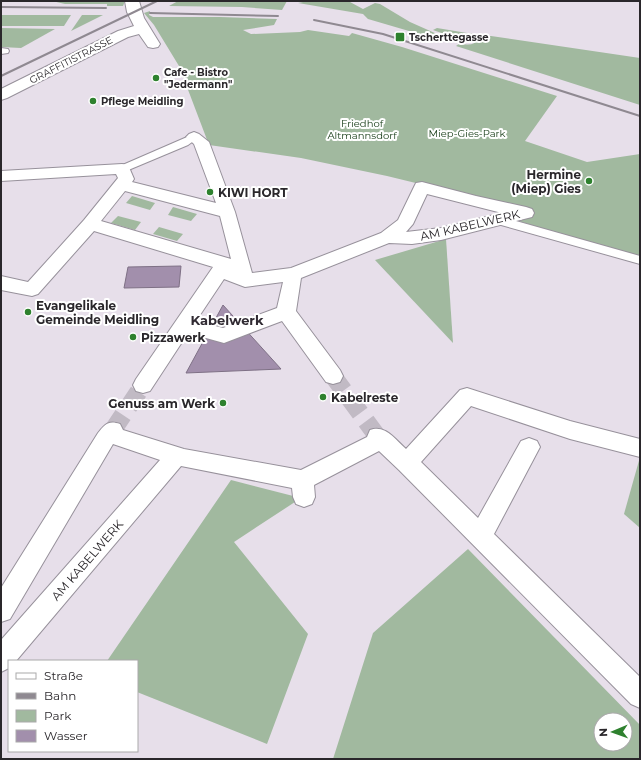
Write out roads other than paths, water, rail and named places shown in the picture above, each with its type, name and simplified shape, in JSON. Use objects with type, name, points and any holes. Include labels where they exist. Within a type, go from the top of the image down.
[{"type":"street","points":[[132,1],[132,7],[153,44]]},
{"type":"street","name":"GRAFFITISTRASSE","points":[[1,95],[123,34],[143,28]]},
{"type":"street","points":[[194,137],[201,142],[226,210],[244,274]]},
{"type":"street","points":[[1,176],[123,178],[226,210]]},
{"type":"street","points":[[1,283],[32,289],[85,230],[123,178]]},
{"type":"street","name":"AM KABELWERK","points":[[244,274],[293,274],[388,237],[405,224],[422,187],[476,202],[526,213],[441,234],[412,238],[388,237]]},
{"type":"street","points":[[143,385],[184,325],[220,266],[226,210]]},
{"type":"street","points":[[85,230],[220,266],[244,274]]},
{"type":"street","points":[[293,274],[286,312],[332,376]]},
{"type":"street","points":[[184,325],[224,336],[286,312]]},
{"type":"street","points":[[407,463],[468,396],[570,430],[640,448]]},
{"type":"street","points":[[480,536],[543,421]]},
{"type":"street","points":[[1,610],[109,434],[174,459],[184,458],[304,488],[381,440],[407,463],[640,695]]},
{"type":"street","name":"AM KABELWERK","points":[[1,659],[174,459]]},
{"type":"lane","points":[[123,178],[194,137]]},
{"type":"lane","points":[[498,220],[640,260]]},
{"type":"water","points":[[181,266],[179,287],[124,288],[128,267]]},
{"type":"water","points":[[223,305],[281,369],[186,373]]},
{"type":"tunnel","points":[[333,376],[377,436]]},
{"type":"tunnel","points":[[113,430],[143,385]]},
{"type":"railway","points":[[1,76],[157,1]]},
{"type":"railway","points":[[1,7],[106,8]]},
{"type":"railway","points":[[150,13],[278,16]]},
{"type":"railway","points":[[314,20],[383,34],[640,116]]},
{"type":"place","name":"Tscherttegasse","points":[[400,37]]},
{"type":"place","name":"Cafe - Bistro \"Jedermann\"","points":[[156,78]]},
{"type":"place","name":"Pflege Meidling","points":[[93,101]]},
{"type":"place","name":"Hermine (Miep) Gies","points":[[589,181]]},
{"type":"place","name":"KIWI HORT","points":[[210,192]]},
{"type":"place","name":"Evangelikale Gemeinde Meidling","points":[[28,312]]},
{"type":"place","name":"Pizzawerk","points":[[133,337]]},
{"type":"place","name":"Kabelreste","points":[[323,397]]},
{"type":"place","name":"Genuss am Werk","points":[[223,403]]},
{"type":"district","name":"Kabelwerk","points":[[227,320]]},
{"type":"park label","name":"Friedhof Altmannsdorf","points":[[362,128]]},
{"type":"park label","name":"Miep-Gies-Park","points":[[467,133]]}]
